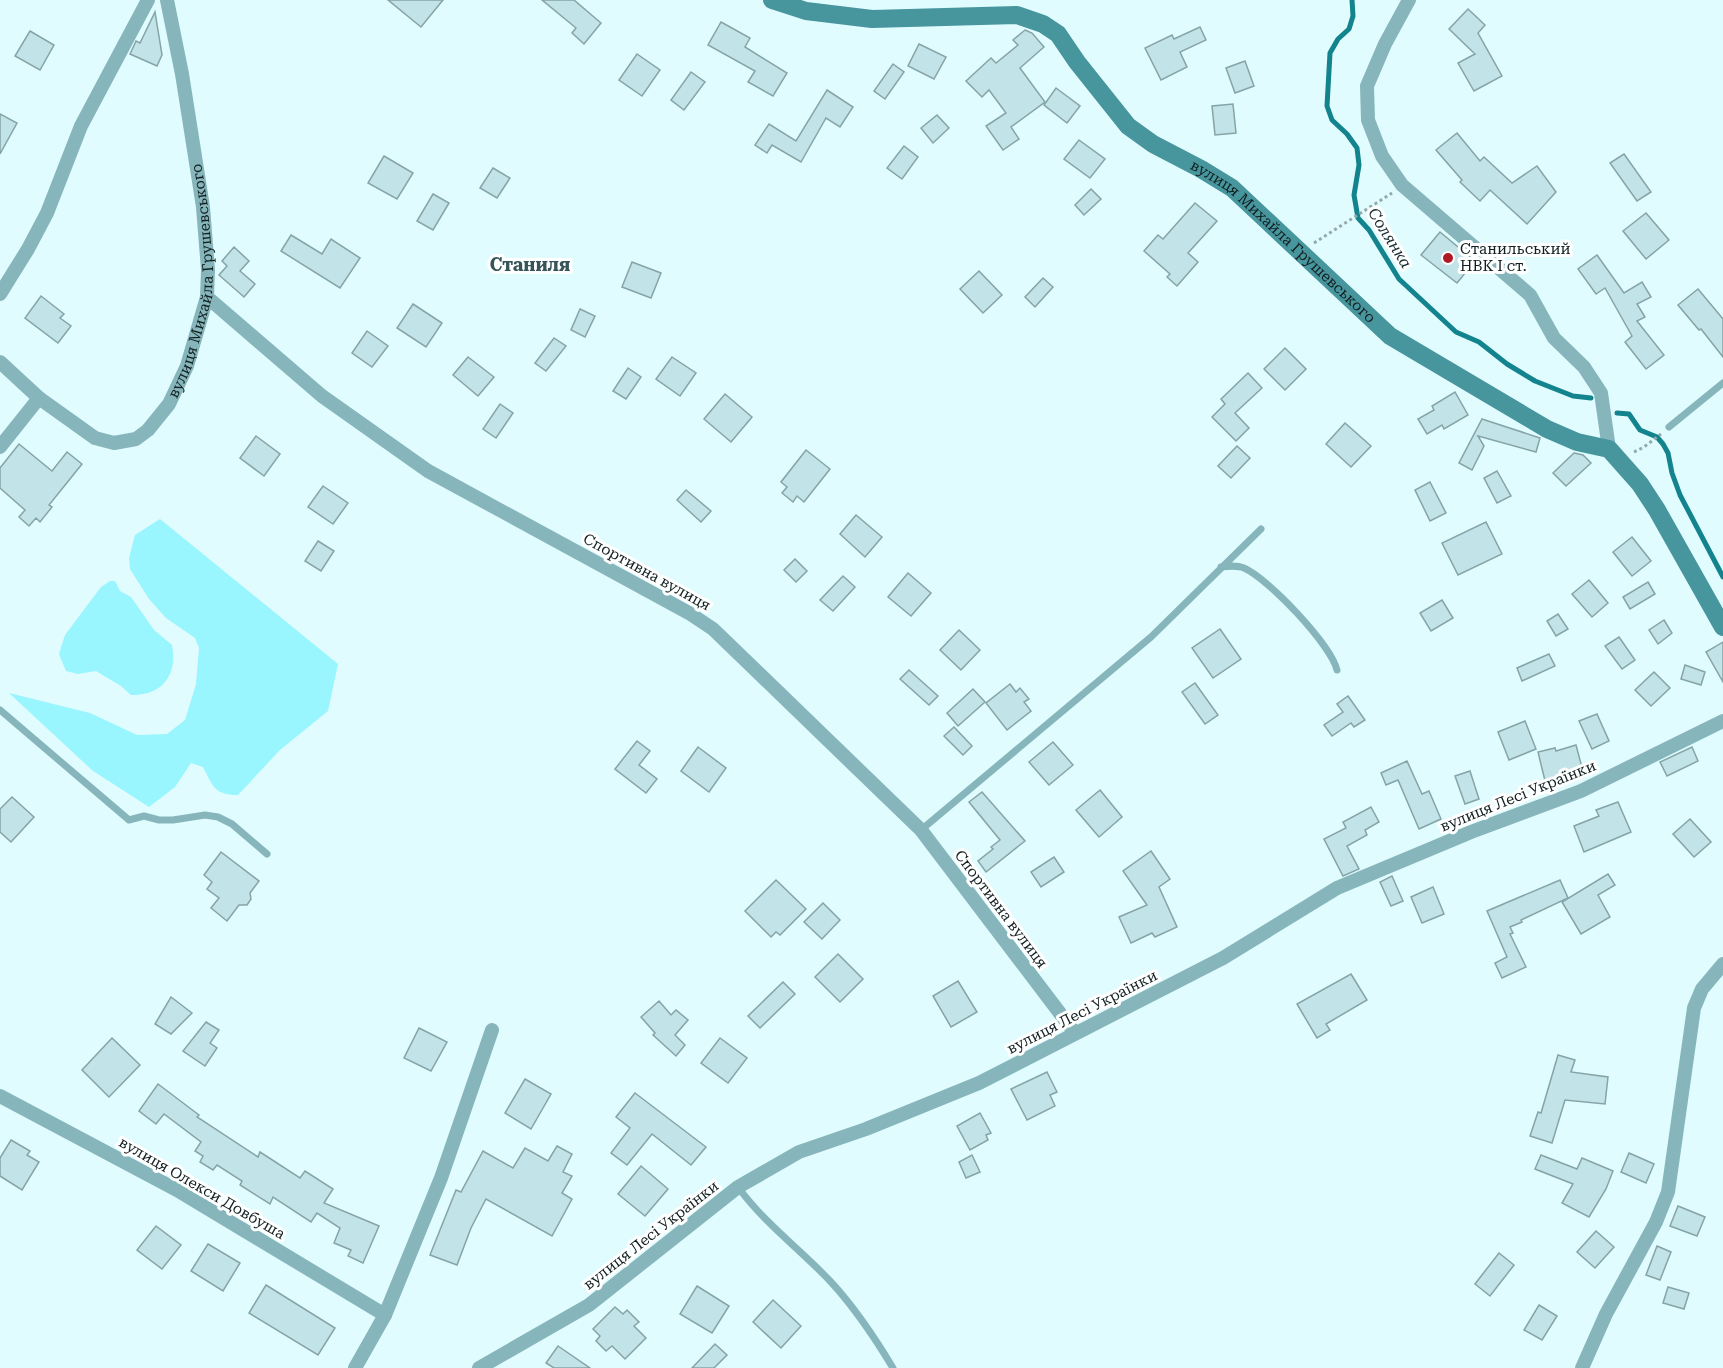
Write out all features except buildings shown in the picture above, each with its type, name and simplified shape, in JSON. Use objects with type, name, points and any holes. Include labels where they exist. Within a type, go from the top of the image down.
[{"type":"street","points":[[0,294],[28,249],[46,213],[81,126],[148,0]]},
{"type":"street","name":"вулиця Михайла Грушевського","points":[[0,362],[39,398],[95,438],[114,443],[136,439],[148,430],[169,404],[186,366],[207,297],[208,270],[203,207],[182,74],[167,0]]},
{"type":"street","name":"вулиця Михайла Грушевського","points":[[772,0],[806,11],[872,19],[1017,15],[1043,24],[1058,34],[1077,62],[1128,126],[1153,144],[1202,169],[1232,188],[1390,336],[1547,429],[1576,442],[1609,449]]},
{"type":"street","points":[[1409,0],[1385,44],[1367,87],[1368,120],[1382,156],[1402,185],[1530,295],[1554,338],[1584,367],[1601,393],[1609,449],[1640,484],[1657,510],[1723,627]]},
{"type":"street","name":"Спортивна вулиця","points":[[207,297],[322,396],[428,471],[689,612],[713,629],[921,830],[1075,1033]]},
{"type":"street","points":[[0,447],[39,398]]},
{"type":"street","name":"вулиця Лесі Українки","points":[[479,1368],[589,1305],[738,1187],[799,1152],[866,1129],[979,1083],[1223,958],[1336,888],[1471,832],[1581,791],[1723,721]]},
{"type":"street","points":[[1582,1368],[1606,1314],[1656,1222],[1668,1192],[1694,1008],[1702,989],[1723,964]]},
{"type":"street","points":[[356,1368],[385,1315],[441,1178],[492,1030]]},
{"type":"street","name":"вулиця Олекси Довбуша","points":[[0,1096],[177,1190],[385,1315]]},
{"type":"lane","points":[[1669,427],[1723,383]]},
{"type":"lane","points":[[921,830],[1151,637],[1261,529]]},
{"type":"lane","points":[[1221,567],[1244,568],[1283,599],[1328,650],[1337,670]]},
{"type":"lane","points":[[0,710],[129,820],[144,816],[159,820],[205,815],[218,817],[232,824],[267,854]]},
{"type":"lane","points":[[738,1187],[749,1202],[832,1283],[872,1333],[893,1368]]},
{"type":"path","points":[[1324,236],[1386,197]]},
{"type":"path","points":[[1644,447],[1669,427]]},
{"type":"shaded area","points":[[160,519],[338,664],[328,711],[280,750],[238,795],[219,791],[212,784],[203,767],[191,763],[175,787],[149,807],[93,771],[9,693],[90,713],[137,735],[167,734],[185,720],[196,684],[199,648],[195,638],[166,618],[149,599],[130,569],[129,558],[135,535]]},
{"type":"shaded area","points":[[110,581],[115,581],[120,591],[131,597],[154,630],[172,645],[170,674],[159,688],[151,692],[131,695],[96,671],[78,674],[66,671],[59,654],[65,635],[101,587]]},
{"type":"waterway","name":"Солянка","points":[[1352,0],[1353,16],[1349,29],[1338,39],[1330,53],[1327,106],[1332,120],[1347,134],[1357,148],[1359,165],[1354,195],[1358,218],[1369,230],[1399,279],[1456,332],[1479,342],[1507,364],[1535,381],[1573,396],[1591,398]]},
{"type":"waterway","name":"Солянка","points":[[1617,413],[1629,414],[1640,430],[1657,437],[1663,444],[1668,453],[1680,495],[1723,577]]},
{"type":"place","name":"Станильський НВК І ст.","points":[[1448,258]]},
{"type":"district","name":"Станиля","points":[[530,264]]}]
